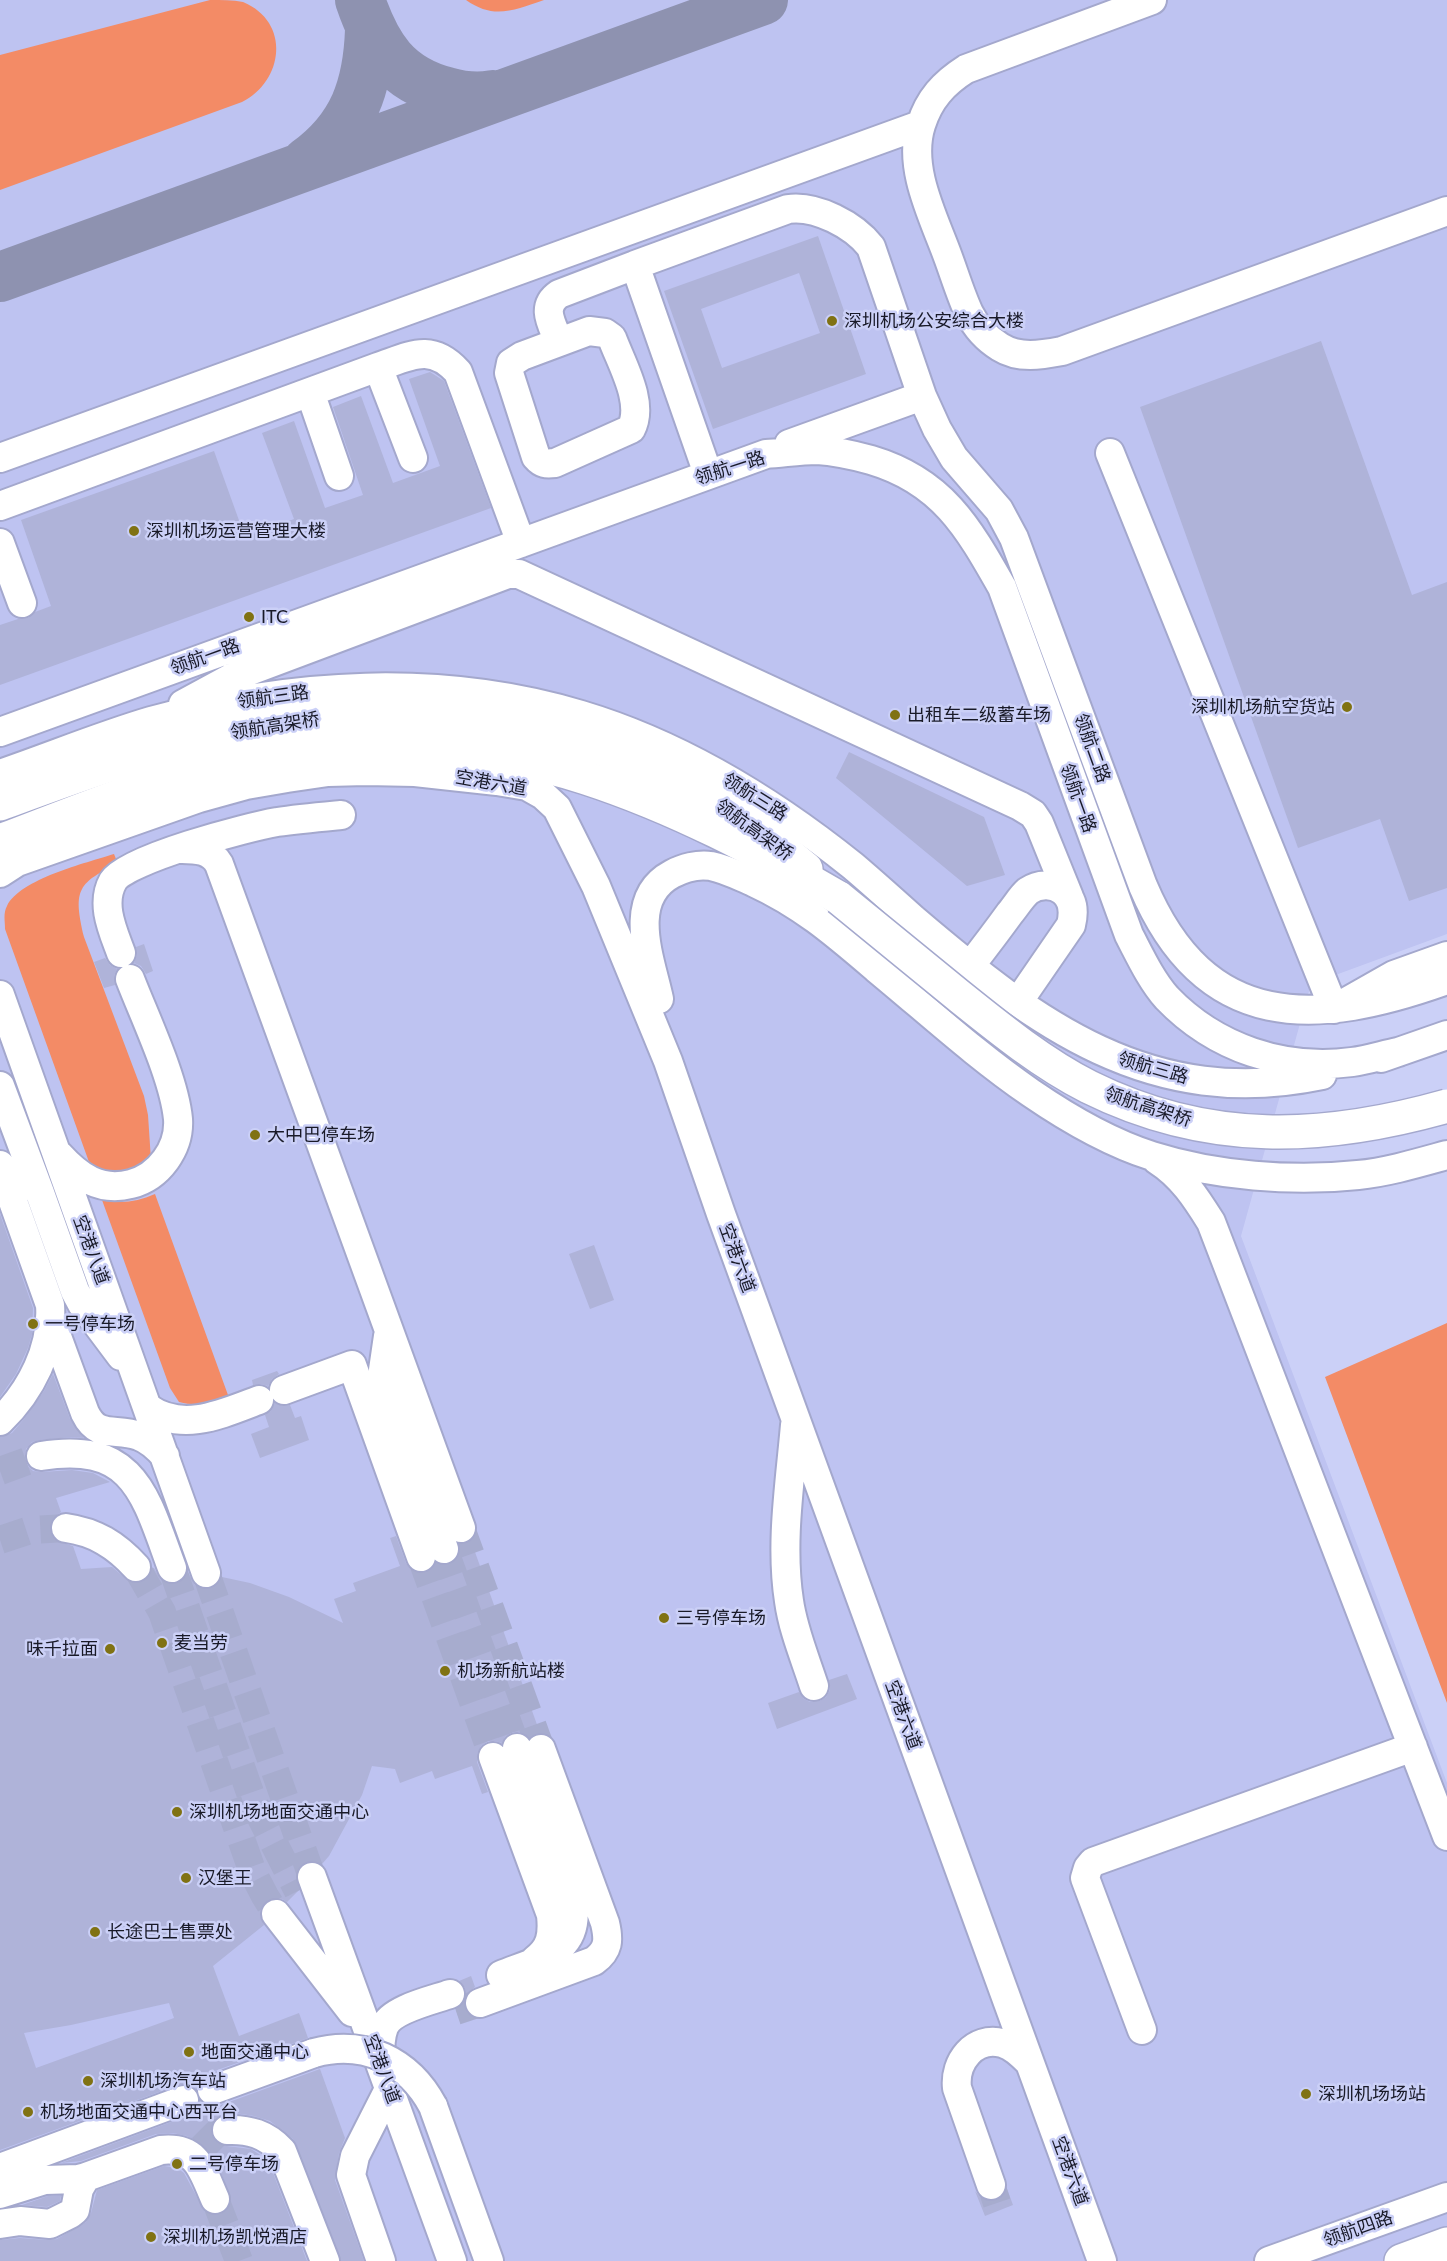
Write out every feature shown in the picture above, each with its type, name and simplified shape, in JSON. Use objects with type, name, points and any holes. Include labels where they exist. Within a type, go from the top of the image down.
[{"type":"main road","name":"领航高架桥","points":[[0,804],[145,755],[241,730],[290,722],[348,716],[453,719],[561,737],[639,762],[707,796],[748,823],[838,923],[988,1019],[1038,1057],[1089,1087],[1136,1107],[1192,1123],[1254,1132],[1300,1133],[1352,1128],[1447,1106]]},
{"type":"main road","points":[[0,841],[152,784],[206,768],[267,755],[358,747],[442,751],[538,765],[585,777],[673,811],[790,870],[838,923]]},
{"type":"main road","points":[[1401,2261],[1447,2244]]},
{"type":"street","points":[[1152,0],[966,69],[937,92],[920,125],[917,144],[924,190],[970,314],[984,334],[1001,348],[1020,355],[1040,356],[1062,351],[1447,211]]},
{"type":"street","points":[[0,458],[920,125]]},
{"type":"street","name":"领航二路","points":[[559,342],[549,316],[549,307],[552,299],[560,294],[788,209],[799,207],[812,210],[862,235],[871,247],[922,396],[949,451],[999,510],[1014,538],[1143,886],[1156,917],[1172,943],[1207,977],[1234,994],[1288,1010],[1317,1011],[1391,999],[1447,980]]},
{"type":"street","points":[[635,265],[708,474]]},
{"type":"street","points":[[589,331],[604,333],[612,338],[635,400],[636,420],[631,429],[548,464],[536,457],[509,373],[511,363],[522,356],[559,342],[589,331]]},
{"type":"street","points":[[0,506],[411,355],[424,353],[447,360],[458,372],[521,543]]},
{"type":"street","points":[[378,368],[412,458]]},
{"type":"street","points":[[310,392],[339,476]]},
{"type":"street","points":[[766,454],[922,396]]},
{"type":"street","name":"领航一路","points":[[0,732],[766,454],[815,450],[847,453],[906,473],[929,488],[953,510],[976,542],[1002,588],[1129,935],[1147,969],[1166,997],[1220,1040],[1255,1054],[1322,1064],[1353,1062],[1398,1052]]},
{"type":"street","points":[[1110,453],[1334,1009]]},
{"type":"street","points":[[0,543],[22,603]]},
{"type":"street","points":[[149,722],[231,678],[508,574],[519,574],[1033,814],[1039,823],[1069,897],[1074,916],[1071,925],[1018,1002]]},
{"type":"street","name":"领航三路","points":[[0,774],[149,722],[206,708],[287,693],[378,686],[481,694],[537,703],[627,731],[706,767],[757,797],[803,828],[970,966],[1018,1002],[1070,1035],[1104,1053],[1164,1075],[1201,1082],[1234,1084],[1314,1077],[1347,1070],[1447,1035]]},
{"type":"street","name":"空港六道","points":[[0,873],[17,862],[199,798],[246,785],[287,778],[347,772],[415,772],[527,786],[543,795],[557,808],[596,886],[668,1061],[1102,2261]]},
{"type":"street","points":[[121,953],[108,916],[108,896],[113,881],[124,871],[182,849],[277,822],[341,815]]},
{"type":"street","points":[[148,1408],[166,1417],[194,1420],[216,1416],[352,1365],[442,1545],[388,1328],[219,864],[206,852],[182,849]]},
{"type":"street","points":[[970,966],[1026,892],[1045,876],[1050,866],[1051,853]]},
{"type":"street","points":[[668,1061],[660,1002],[644,934],[645,915],[651,895],[663,879],[681,868],[708,866],[731,872],[838,923],[998,1069],[1033,1095],[1091,1128],[1151,1155],[1172,1170],[1193,1193],[1211,1222],[1447,1836]]},
{"type":"street","points":[[838,923],[873,884]]},
{"type":"street","points":[[1034,887],[1053,886],[1062,890],[1069,897]]},
{"type":"street","name":"领航二路","points":[[1334,1009],[1394,975],[1447,956]]},
{"type":"street","points":[[57,1154],[79,1175],[89,1181],[112,1187],[124,1186],[156,1172],[175,1143],[178,1119],[170,1088],[130,979]]},
{"type":"street","name":"空港八道","points":[[0,995],[206,1573]]},
{"type":"street","points":[[1033,1095],[1059,1097],[1068,1094],[1080,1080],[1084,1069],[1083,1057],[1070,1035]]},
{"type":"street","points":[[0,1086],[18,1180],[50,1305],[51,1319],[45,1351],[25,1390],[0,1421]]},
{"type":"street","points":[[1151,1155],[1225,1171],[1314,1178],[1360,1175],[1412,1165],[1447,1155]]},
{"type":"street","points":[[18,1180],[82,1304],[137,1378]]},
{"type":"street","points":[[51,1319],[85,1413],[92,1425],[102,1431],[138,1435],[165,1456]]},
{"type":"street","points":[[45,1351],[82,1453]]},
{"type":"street","points":[[796,1418],[786,1528],[787,1585],[793,1622],[814,1686]]},
{"type":"street","points":[[41,1456],[63,1452],[82,1453],[99,1457],[118,1466],[143,1493],[172,1568]]},
{"type":"street","points":[[66,1528],[105,1540],[125,1555],[136,1567]]},
{"type":"street","points":[[1142,2030],[1085,1878],[1093,1862],[1413,1747]]},
{"type":"street","points":[[381,2261],[351,2175],[380,2056],[384,2026],[397,2013],[465,1998],[594,1961],[601,1956],[608,1943],[604,1923],[517,1752],[551,1915],[552,1938],[542,1955],[531,1963],[465,1998]]},
{"type":"street","name":"空港八道","points":[[305,1884],[380,2056],[452,2261]]},
{"type":"street","points":[[276,1914],[380,2056]]},
{"type":"street","points":[[991,2185],[957,2088],[957,2071],[964,2056],[977,2046],[993,2042],[1009,2046],[1029,2062]]},
{"type":"street","points":[[212,2090],[330,2049],[363,2050],[395,2063],[413,2078],[433,2106],[489,2261]]},
{"type":"street","points":[[2,2168],[184,2100]]},
{"type":"street","points":[[226,2130],[243,2130],[260,2134],[282,2151],[325,2261]]},
{"type":"street","points":[[0,2194],[45,2180],[86,2177],[161,2150],[173,2149],[185,2152],[196,2159],[202,2159],[215,2199]]},
{"type":"street","points":[[0,2224],[20,2221],[50,2224],[70,2214],[78,2204],[79,2189],[86,2177]]},
{"type":"street","name":"领航四路","points":[[1275,2260],[1447,2197]]},
{"type":"shaded area","points":[[0,0],[1447,0],[1447,934],[1311,984],[1241,1236],[1447,1783],[1447,2261],[0,2261]]},
{"type":"shaded area","points":[[210,0],[243,2],[258,11],[269,23],[275,37],[276,52],[267,80],[256,92],[242,102],[0,190],[0,55]]},
{"type":"shaded area","points":[[466,0],[544,0],[514,10],[495,11],[486,10]]},
{"type":"shaded area","points":[[114,854],[118,864],[93,877],[86,884],[81,891],[79,910],[84,937],[144,1096],[148,1115],[151,1160],[137,1170],[120,1174],[104,1171],[89,1162],[5,929],[7,906],[14,896],[25,888],[55,873]]},
{"type":"shaded area","points":[[155,1194],[228,1395],[209,1402],[192,1404],[179,1402],[170,1388],[102,1200],[129,1202]]},
{"type":"shaded area","points":[[1447,1323],[1447,1703],[1325,1377]]},
{"type":"building","name":"深圳机场公安综合大楼","points":[[818,236],[866,374],[713,429],[664,291]],"holes":[[[799,273],[820,333],[722,368],[701,309]]]},
{"type":"building","name":"深圳机场航空货站","points":[[1321,341],[1412,595],[1447,582],[1447,888],[1409,901],[1380,819],[1298,848],[1140,407]]},
{"type":"building","name":"深圳机场运营管理大楼","points":[[430,372],[444,381],[491,508],[0,685],[0,625],[28,618],[35,612],[51,606],[21,520],[214,451],[245,537],[294,519],[262,433],[294,421],[325,508],[363,495],[333,407],[361,396],[393,483],[440,466],[409,379]]},
{"type":"building","points":[[849,752],[984,817],[1005,875],[967,886],[836,778]]},
{"type":"building","points":[[144,944],[153,971],[146,974],[141,966],[134,963],[137,955],[136,947]]},
{"type":"building","points":[[105,958],[117,969],[114,976],[115,985],[104,988],[94,962]]},
{"type":"building","points":[[0,1214],[33,1308],[32,1334],[28,1348],[16,1374],[0,1397]]},
{"type":"building","points":[[594,1245],[614,1300],[590,1309],[569,1254]]},
{"type":"building","points":[[277,1371],[279,1374],[268,1386],[253,1385],[252,1380]]},
{"type":"building","name":"深圳机场地面交通中心","points":[[53,1374],[70,1419],[84,1438],[71,1437],[32,1442],[26,1449],[27,1465],[33,1471],[72,1470],[93,1473],[110,1482],[56,1498],[61,1512],[53,1518],[50,1533],[56,1541],[73,1546],[81,1569],[112,1567],[131,1583],[139,1583],[148,1578],[152,1568],[161,1580],[170,1584],[184,1579],[188,1572],[195,1585],[204,1589],[218,1584],[222,1577],[250,1583],[289,1597],[343,1623],[334,1599],[356,1591],[353,1583],[400,1566],[390,1538],[396,1536],[406,1563],[411,1570],[419,1573],[427,1572],[436,1563],[450,1564],[457,1559],[460,1544],[471,1541],[540,1733],[529,1738],[520,1732],[512,1732],[505,1737],[502,1743],[488,1741],[481,1746],[477,1754],[477,1762],[488,1792],[482,1794],[472,1766],[435,1779],[432,1771],[400,1783],[395,1769],[372,1766],[362,1795],[329,1856],[322,1864],[307,1861],[300,1866],[296,1875],[299,1890],[287,1902],[274,1898],[265,1901],[261,1907],[260,1916],[264,1925],[213,1966],[239,2036],[299,2013],[308,2038],[206,2074],[199,2080],[196,2089],[187,2084],[178,2085],[0,2150],[0,1437],[12,1433],[44,1391]],"holes":[[[169,2003],[174,2018],[36,2068],[24,2033]]]},
{"type":"building","points":[[275,1403],[282,1406],[290,1405],[295,1418],[301,1416],[309,1440],[260,1458],[251,1434],[269,1427],[265,1415],[271,1411]]},
{"type":"building","points":[[847,1674],[857,1699],[777,1729],[768,1703],[799,1692],[804,1699],[810,1702],[820,1701],[830,1690],[829,1680]]},
{"type":"building","points":[[471,1976],[475,1987],[466,1995],[465,1988],[459,1981]]},
{"type":"building","points":[[464,2002],[467,2013],[458,2016],[456,2009]]},
{"type":"building","points":[[320,2069],[345,2138],[339,2153],[335,2180],[364,2261],[341,2261],[293,2139],[270,2121],[235,2113],[219,2116],[213,2121],[211,2130],[213,2138],[219,2145],[251,2149],[268,2160],[307,2261],[0,2261],[0,2240],[57,2239],[86,2222],[91,2213],[97,2190],[164,2166],[177,2168],[184,2173],[205,2212],[212,2215],[222,2214],[228,2208],[231,2200],[221,2172],[209,2150],[187,2136],[173,2133],[156,2134],[81,2161],[61,2163],[190,2115],[197,2110],[200,2101],[209,2106],[218,2106]]},
{"type":"building","points":[[1007,2189],[1013,2205],[985,2216],[975,2191],[981,2198],[996,2201]]},
{"type":"building","points":[[48,2196],[61,2196],[60,2201],[47,2207],[22,2205]]},
{"type":"taxiway","points":[[360,0],[381,46],[401,70],[429,86],[458,95],[493,95]]},
{"type":"taxiway","points":[[0,277],[763,0]]},
{"type":"taxiway","points":[[307,162],[336,135],[355,104],[366,69],[370,30]]},
{"type":"tunnel","points":[[0,1471],[41,1456]]},
{"type":"tunnel","points":[[0,1540],[30,1530],[66,1528]]},
{"type":"tunnel","points":[[461,1528],[541,1749]]},
{"type":"tunnel","points":[[444,1549],[517,1748]]},
{"type":"tunnel","points":[[421,1557],[493,1757]]},
{"type":"tunnel","points":[[136,1567],[162,1612],[253,1873],[276,1914]]},
{"type":"tunnel","points":[[172,1568],[254,1804],[298,1891]]},
{"type":"tunnel","points":[[206,1573],[312,1877]]},
{"type":"tunnel","points":[[456,2011],[480,2003]]},
{"type":"tunnel","points":[[202,2148],[217,2133],[227,2130]]},
{"type":"tunnel","points":[[991,2185],[997,2203]]},
{"type":"tunnel","points":[[215,2199],[239,2261]]},
{"type":"place","name":"深圳机场公安综合大楼","points":[[832,321]]},
{"type":"place","name":"深圳机场运营管理大楼","points":[[134,531]]},
{"type":"place","name":"ITC","points":[[249,617]]},
{"type":"place","name":"深圳机场航空货站","points":[[1347,707]]},
{"type":"place","name":"出租车二级蓄车场","points":[[895,715]]},
{"type":"place","name":"大中巴停车场","points":[[255,1135]]},
{"type":"place","name":"一号停车场","points":[[33,1324]]},
{"type":"place","name":"三号停车场","points":[[664,1618]]},
{"type":"place","name":"麦当劳","points":[[162,1643]]},
{"type":"place","name":"味千拉面","points":[[110,1649]]},
{"type":"place","name":"机场新航站楼","points":[[445,1671]]},
{"type":"place","name":"深圳机场地面交通中心","points":[[177,1812]]},
{"type":"place","name":"汉堡王","points":[[186,1878]]},
{"type":"place","name":"长途巴士售票处","points":[[95,1932]]},
{"type":"place","name":"地面交通中心","points":[[189,2052]]},
{"type":"place","name":"深圳机场汽车站","points":[[88,2081]]},
{"type":"place","name":"深圳机场场站","points":[[1306,2094]]},
{"type":"place","name":"机场地面交通中心西平台","points":[[28,2112]]},
{"type":"place","name":"二号停车场","points":[[177,2164]]},
{"type":"place","name":"深圳机场凯悦酒店","points":[[151,2237]]}]
